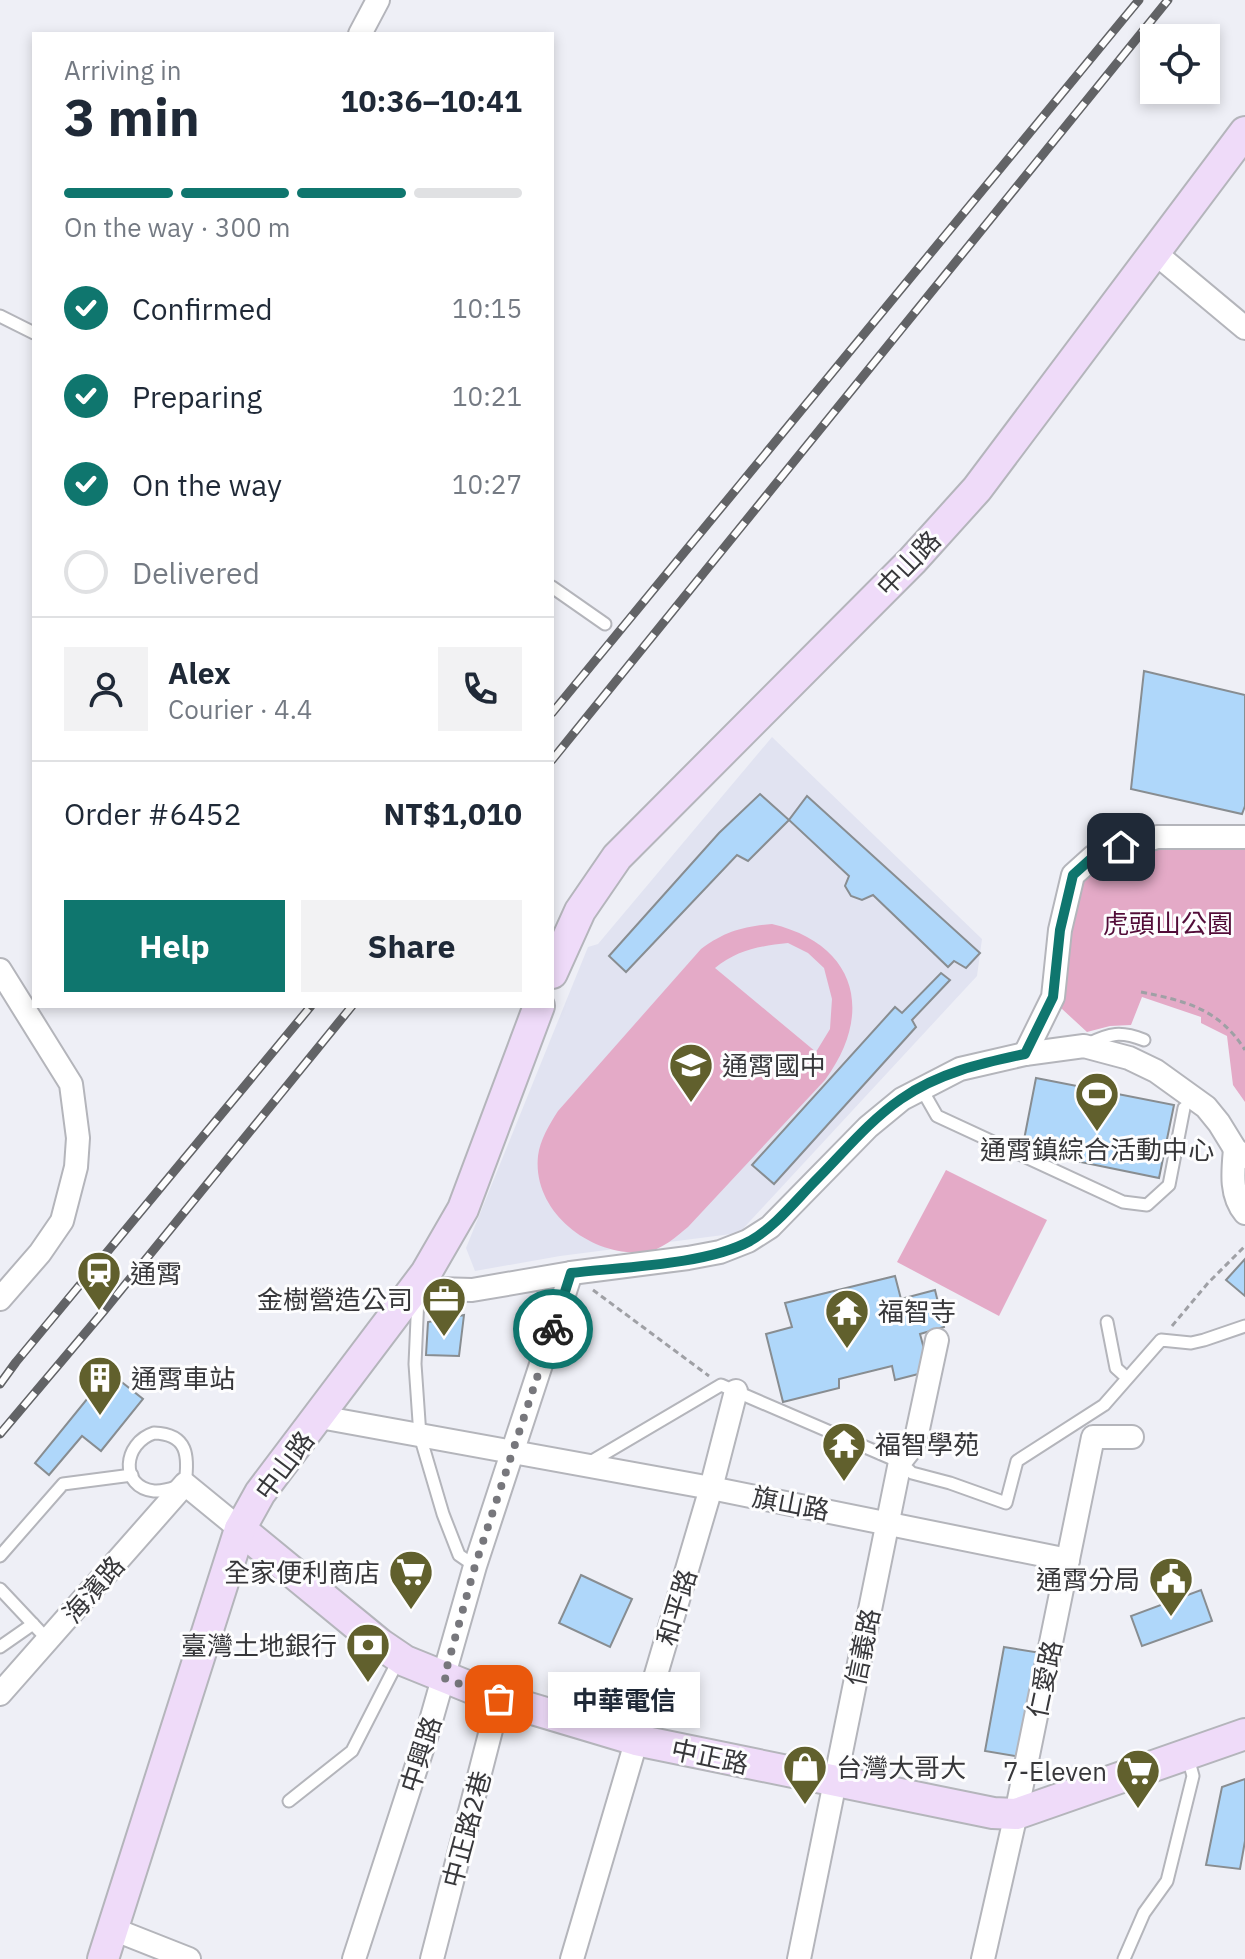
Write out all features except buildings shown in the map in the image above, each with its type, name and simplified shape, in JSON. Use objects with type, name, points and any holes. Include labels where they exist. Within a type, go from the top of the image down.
[{"type":"street","points":[[361,32],[378,0]]},
{"type":"street","name":"中山路","points":[[554,969],[580,911],[617,857],[912,561],[977,489],[1245,132]]},
{"type":"street","points":[[1154,252],[1245,328]]},
{"type":"street","points":[[1025,1054],[1053,997],[1060,930],[1073,875],[1093,857],[1157,837],[1245,837]]},
{"type":"street","points":[[0,970],[71,1084],[78,1138],[76,1167],[62,1221],[40,1253],[0,1299]]},
{"type":"street","name":"中山路","points":[[103,1959],[240,1529],[260,1493],[420,1280],[463,1209],[538,1008]]},
{"type":"street","points":[[420,1280],[437,1289],[472,1290],[720,1252],[748,1241],[770,1227],[886,1111],[920,1087],[960,1069],[1025,1054],[1084,1046],[1106,1050],[1156,1071],[1195,1107],[1219,1123],[1242,1147],[1233,1175],[1237,1203],[1245,1213]]},
{"type":"street","name":"中興路","points":[[354,1959],[444,1678],[475,1566],[571,1273]]},
{"type":"street","name":"信義路","points":[[799,1959],[900,1462],[915,1443],[937,1340]]},
{"type":"street","name":"和平路","points":[[572,1959],[711,1488],[728,1388]]},
{"type":"street","name":"旗山路","points":[[320,1417],[711,1488],[1068,1560]]},
{"type":"street","name":"仁愛路","points":[[983,1959],[1093,1437],[1132,1437]]},
{"type":"street","name":"中正路","points":[[185,1484],[399,1658],[499,1699],[636,1740],[993,1813],[1016,1814],[1245,1734]]},
{"type":"street","name":"海濱路","points":[[0,1694],[40,1632],[185,1484]]},
{"type":"street","name":"中正路2巷","points":[[432,1959],[499,1699]]},
{"type":"street","points":[[113,1929],[189,1959]]},
{"type":"lane","points":[[0,316],[32,332]]},
{"type":"lane","points":[[554,588],[605,624]]},
{"type":"lane","points":[[1084,1046],[1112,1033],[1144,1040]]},
{"type":"lane","points":[[920,1087],[937,1116],[1123,1202],[1147,1205],[1169,1185],[1195,1107]]},
{"type":"lane","points":[[420,1280],[415,1351],[420,1436],[443,1514],[459,1555],[475,1566]]},
{"type":"lane","points":[[1107,1322],[1116,1368],[1126,1377]]},
{"type":"lane","points":[[587,1465],[728,1388],[900,1462],[912,1473],[1006,1503],[1017,1461],[1104,1405],[1161,1340],[1191,1343],[1245,1326]]},
{"type":"lane","points":[[164,1433],[181,1443],[186,1451],[185,1484],[157,1492],[139,1485],[132,1475],[129,1459],[137,1442],[145,1436],[164,1433]]},
{"type":"lane","points":[[0,1556],[63,1484],[132,1475]]},
{"type":"lane","points":[[0,1589],[40,1632],[0,1647]]},
{"type":"lane","points":[[289,1801],[352,1751],[399,1658]]},
{"type":"lane","points":[[1124,1959],[1144,1913],[1167,1881],[1193,1776],[1187,1754]]},
{"type":"path","points":[[1141,992],[1208,1011],[1232,1030],[1245,1050]]},
{"type":"path","points":[[1161,1340],[1208,1283],[1245,1246]]},
{"type":"path","points":[[571,1273],[728,1388]]},
{"type":"shaded area","name":"通霄國中","points":[[772,737],[982,939],[977,976],[739,1233],[560,1256],[475,1271],[466,1248],[588,947],[598,944]]},
{"type":"green space","name":"虎頭山公園","points":[[1245,839],[1245,1102],[1233,1085],[1227,1036],[1201,1023],[1201,1017],[1142,997],[1131,1025],[1087,1032],[1061,1008],[1072,899],[1090,869],[1141,849]]},
{"type":"green space","points":[[772,924],[823,947],[839,964],[849,984],[852,1006],[850,1030],[841,1055],[825,1080],[674,1239],[657,1249],[625,1252],[587,1239],[570,1228],[545,1196],[539,1177],[538,1156],[548,1127],[558,1111],[701,949],[743,928]],"holes":[[[788,943],[808,953],[824,968],[832,999],[830,1029],[816,1052],[715,968],[740,953],[768,946]]]},
{"type":"green space","points":[[946,1170],[1047,1220],[999,1316],[897,1262]]},
{"type":"railway","points":[[554,711],[1139,0]]},
{"type":"railway","points":[[554,758],[1168,0]]},
{"type":"railway","points":[[0,1384],[309,1008]]},
{"type":"railway","points":[[0,1434],[350,1008]]},
{"type":"way so far","points":[[499,1699],[444,1678],[475,1566],[553,1329]]},
{"type":"place","name":"通霄國中","points":[[691,1104]]},
{"type":"place","name":"通霄鎮綜合活動中心","points":[[1097,1133]]},
{"type":"place","name":"通霄","points":[[99,1312]]},
{"type":"place","name":"金樹營造公司","points":[[444,1338]]},
{"type":"place","name":"福智寺","points":[[847,1350]]},
{"type":"place","name":"通霄車站","points":[[100,1417]]},
{"type":"place","name":"福智學苑","points":[[844,1483]]},
{"type":"place","name":"全家便利商店","points":[[411,1611]]},
{"type":"place","name":"通霄分局","points":[[1171,1618]]},
{"type":"place","name":"臺灣土地銀行","points":[[368,1684]]},
{"type":"place","name":"中華電信","points":[[499,1699]]},
{"type":"place","name":"台灣大哥大","points":[[805,1806]]},
{"type":"place","name":"7-Eleven","points":[[1138,1810]]},
{"type":"route","points":[[553,1329],[571,1273],[688,1258],[720,1252],[748,1241],[770,1227],[868,1127],[902,1099],[960,1069],[1025,1054],[1053,997],[1060,930],[1073,875],[1093,857],[1121,847]]}]
